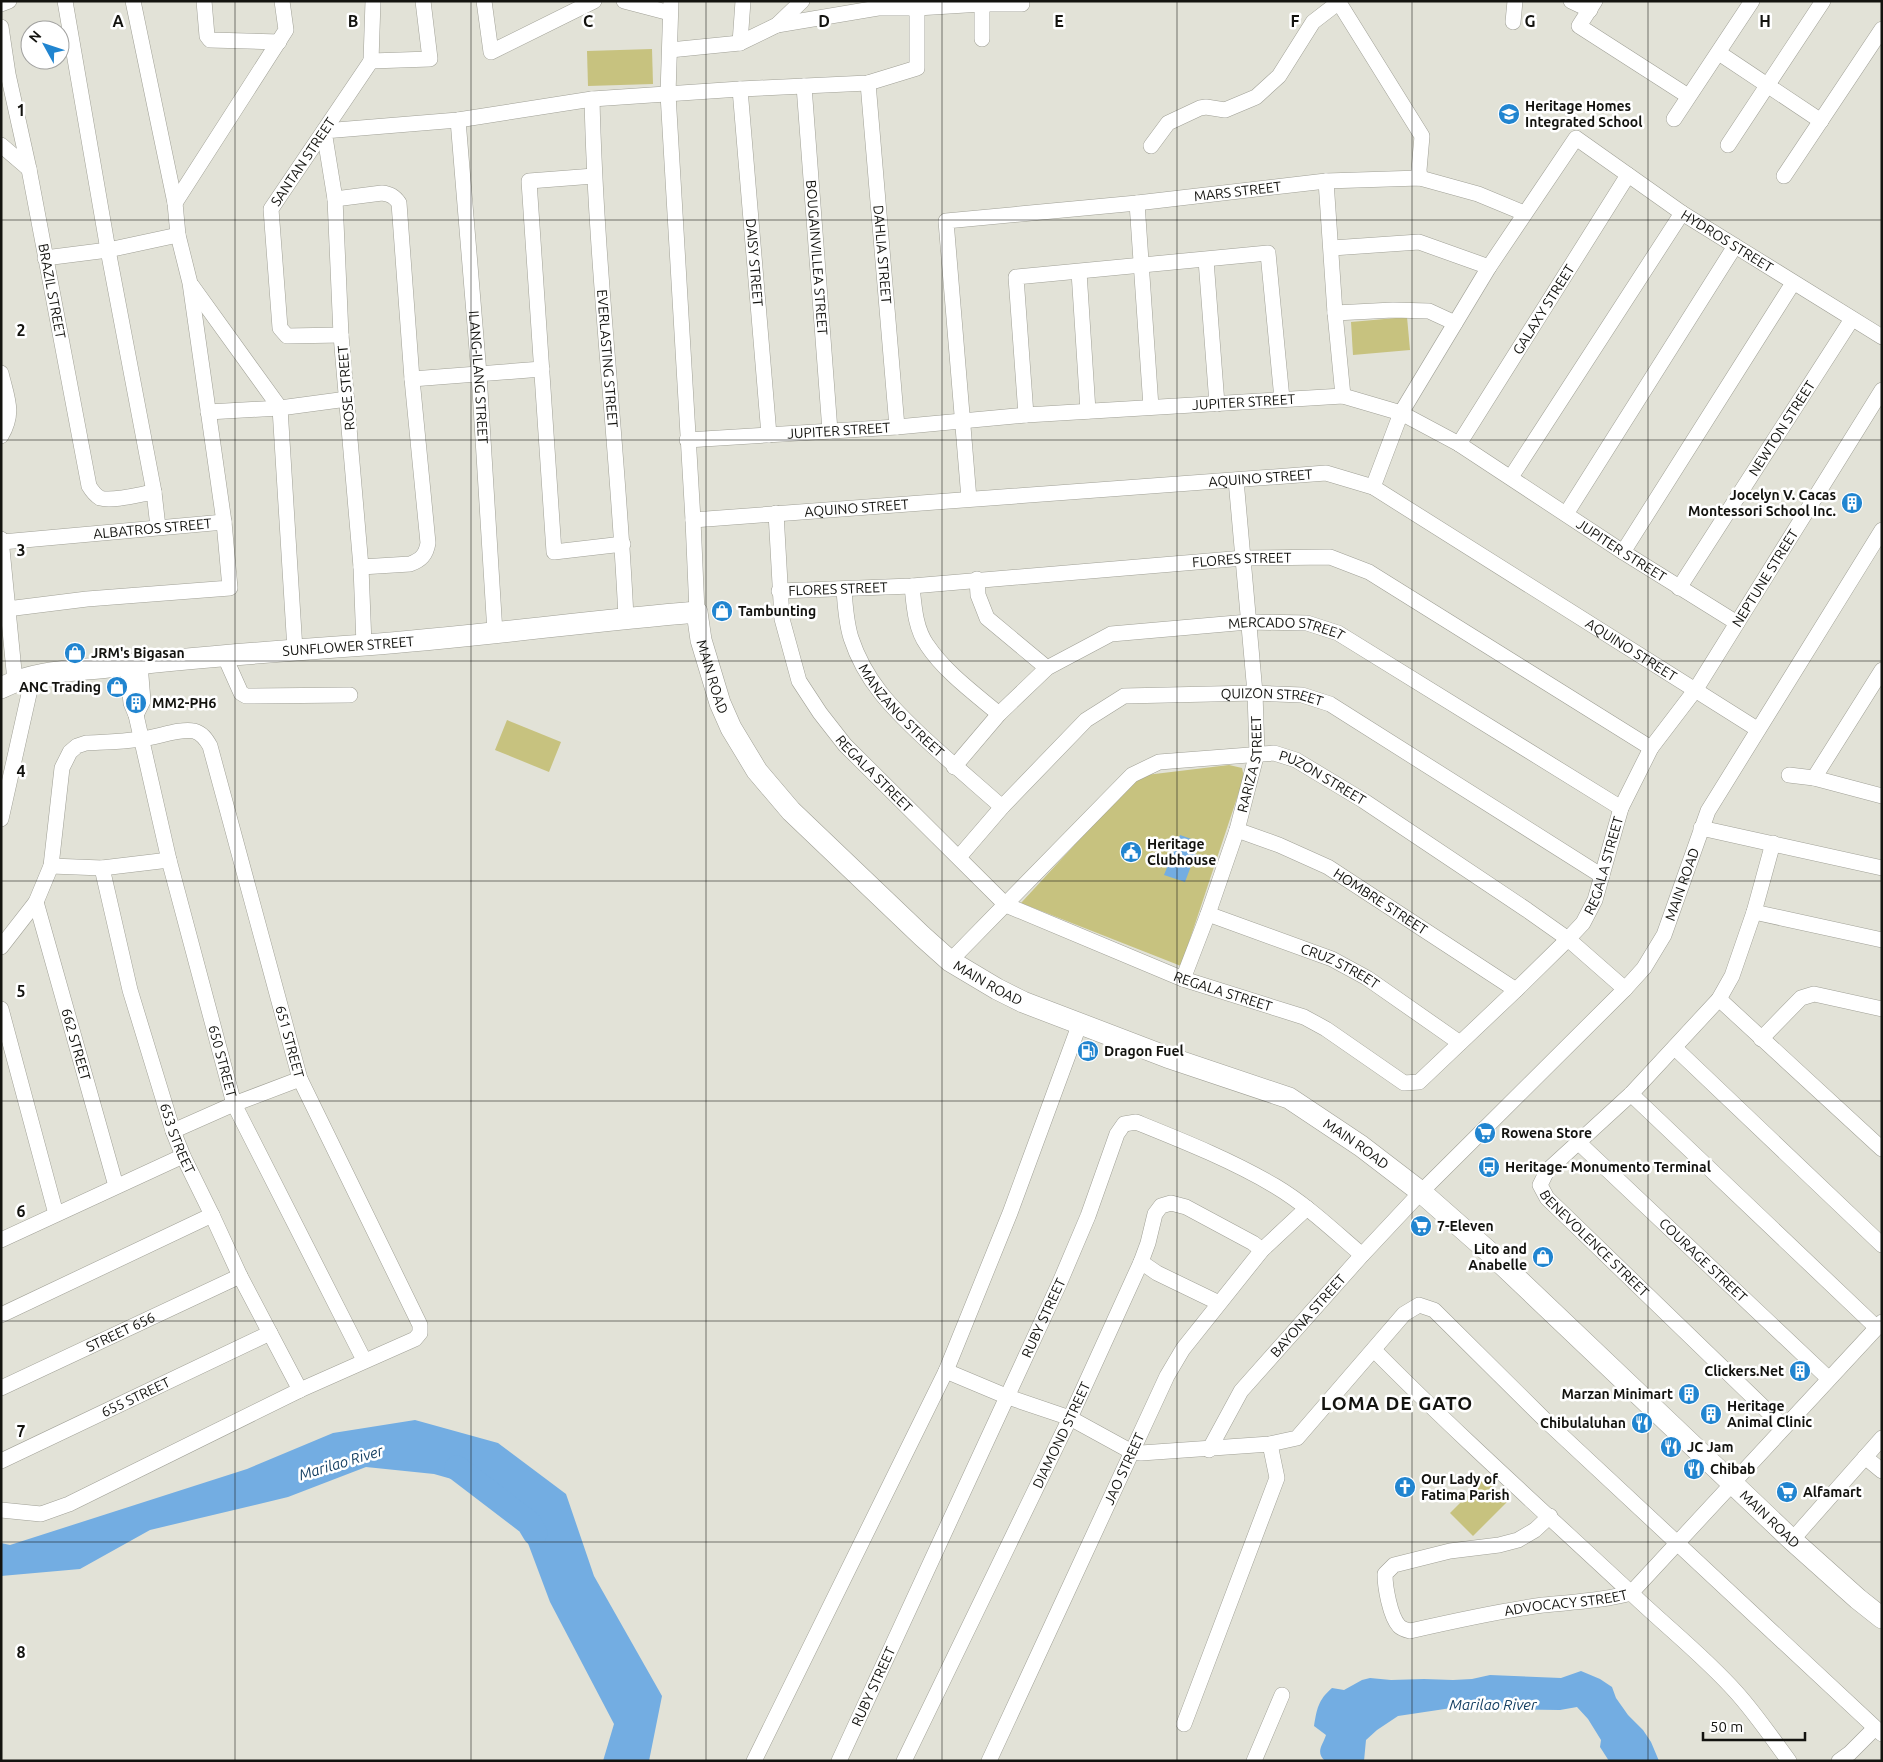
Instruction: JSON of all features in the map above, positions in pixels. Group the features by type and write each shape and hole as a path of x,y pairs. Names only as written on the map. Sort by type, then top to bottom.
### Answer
{"main road":[{"name":"SUNFLOWER STREET","path":"16,682 133,664 495,633 697,612"},
{"name":"MAIN ROAD","path":"697,612 700,640 720,703 731,728 757,771 790,811 950,961 996,990 1023,1002 1167,1057 1289,1098 1361,1146 1421,1192 1495,1258 1792,1540 1858,1600 1882,1618"}],"street":[{"path":"1,4 9,1"},
{"path":"65,1 108,250 154,492 158,527"},
{"path":"133,1 175,203 178,235 190,283 224,522"},
{"path":"204,1 209,40 279,42"},
{"path":"175,203 286,30 282,1"},
{"path":"372,1 371,61 430,59 423,1"},
{"path":"484,1 492,52 583,4"},
{"path":"624,1 670,7 668,94 697,612"},
{"path":"740,42 743,1"},
{"path":"777,25 802,1"},
{"path":"1513,22 1515,1"},
{"path":"1571,1 1592,5 1579,26 1688,96"},
{"path":"1674,119 1752,1"},
{"path":"1728,145 1822,1"},
{"path":"670,50 740,42 777,25 882,5 917,8 983,2 1022,4"},
{"path":"982,39 983,2"},
{"path":"1151,146 1164,127 1176,119 1200,108 1225,110 1256,97 1278,76 1313,22 1339,2 1422,136 1418,170 1420,178"},
{"path":"324,131 458,120 592,99 868,82 917,68 917,8"},
{"name":"BRAZIL STREET","path":"1,26 5,76 29,169 89,486 98,497 106,499 154,492"},
{"path":"1784,176 1882,30"},
{"path":"1718,53 1822,121"},
{"name":"SANTAN STREET","path":"341,334 287,336 280,328 271,209 371,61"},
{"name":"DAHLIA STREET","path":"868,82 897,426"},
{"name":"BOUGAINVILLEA STREET","path":"804,86 830,431"},
{"name":"DAISY STREET","path":"740,89 769,435"},
{"name":"EVERLASTING STREET","path":"592,99 594,176 623,544 626,618"},
{"name":"ILANG-ILANG STREET","path":"458,120 479,374 495,633"},
{"name":"ROSE STREET","path":"324,131 335,199 341,334 362,567 364,645"},
{"name":"HYDROS STREET","path":"1524,213 1576,138 1682,213 1882,336"},
{"path":"1,145 29,169"},
{"name":"GALAXY STREET","path":"1459,444 1628,175"},
{"path":"594,176 529,182 554,552 623,544"},
{"name":"MARS STREET","path":"964,422 946,221 1138,203 1326,181 1420,178 1478,194 1524,213"},
{"path":"1326,181 1342,396"},
{"path":"335,199 382,193 389,194 399,203 401,210 412,379 428,543 423,557 417,562 362,567"},
{"path":"1138,203 1151,407"},
{"path":"1373,487 1401,413 1454,323 1524,213"},
{"path":"1511,477 1682,213"},
{"path":"45,258 108,250 178,235"},
{"path":"1332,248 1419,242 1489,267"},
{"path":"1566,514 1735,246"},
{"path":"1026,415 1016,277 1268,253 1282,399"},
{"path":"1206,260 1217,404"},
{"path":"1079,272 1088,411"},
{"path":"190,283 280,408 295,650"},
{"path":"1623,552 1793,283"},
{"path":"1335,313 1393,310 1429,311 1454,323"},
{"name":"NEWTON STREET","path":"1679,588 1852,319"},
{"path":"412,379 542,369"},
{"path":"1,374 10,413 8,425 1,436"},
{"name":"NEPTUNE STREET","path":"1696,689 1882,390"},
{"name":"JUPITER STREET","path":"687,440 964,422 1026,415 1342,396 1401,413 1459,444 1623,552 1737,623"},
{"path":"208,412 280,408 346,399"},
{"path":"964,422 969,500"},
{"name":"AQUINO STREET","path":"693,520 1326,473 1373,487 1758,729"},
{"name":"RARIZA STREET","path":"1183,979 1237,830 1257,753 1255,693 1236,480"},
{"name":"REGALA STREET","path":"776,513 782,619 799,681 820,713 845,745 1006,905 1183,979 1304,1017 1404,1083 1419,1082 1583,923 1595,900 1622,808 1651,748 1696,689"},
{"name":"ALBATROS STREET","path":"1,541 224,522 230,588 78,600 8,609"},
{"name":"MAIN ROAD","path":"1421,1192 1644,968 1664,935 1708,811 1882,530"},
{"path":"1,541 16,682 1,819"},
{"name":"FLORES STREET","path":"780,591 912,586 977,579 1244,558 1330,557 1369,572 1651,748"},
{"path":"977,579 978,595 988,618 1047,668"},
{"path":"912,586 916,618 926,644 948,670 999,714"},
{"name":"MANZANO STREET","path":"844,589 851,637 867,675 890,706 954,766 1002,807"},
{"name":"MERCADO STREET","path":"954,766 999,714 1047,668 1111,634 1248,622 1307,624 1338,633 1622,808"},
{"path":"224,655 241,693 246,696 350,695"},
{"name":"650 STREET","path":"133,664 131,703 142,739 168,860 234,1104 364,1360"},
{"path":"1814,778 1882,670"},
{"name":"QUIZON STREET","path":"959,857 1002,807 1086,720 1124,696 1255,693 1302,695 1330,704 1602,876"},
{"name":"651 STREET","path":"1,1510 41,1514 69,1504 300,1390 415,1338 420,1333 420,1325 300,1080 207,739 194,731 186,730 142,739"},
{"path":"1,946 36,902 51,866 62,768 65,759 77,746 86,743 142,739"},
{"name":"PUZON STREET","path":"950,961 1132,775 1159,762 1274,753 1296,760 1364,801 1568,939 1625,989"},
{"path":"1789,775 1814,778 1882,796"},
{"path":"1701,828 1882,868"},
{"name":"HOMBRE STREET","path":"1237,830 1279,845 1328,867 1516,990"},
{"name":"BENEVOLENCE STREET","path":"1773,843 1754,912 1732,976 1719,999 1631,1094 1547,1171 1540,1185 1547,1198 1784,1427"},
{"path":"51,866 102,868 168,860"},
{"name":"653 STREET","path":"102,868 130,990 173,1131 240,1276 300,1390"},
{"name":"662 STREET","path":"36,902 116,1186"},
{"path":"1754,912 1882,940"},
{"name":"CRUZ STREET","path":"1208,914 1332,959 1367,978 1460,1044"},
{"path":"1761,1039 1801,998 1814,994 1882,1009"},
{"path":"1719,999 1882,1149"},
{"path":"1,1009 56,1214"},
{"path":"754,1761 946,1371 1010,1213 1080,1023"},
{"path":"1675,1048 1882,1245"},
{"path":"173,1131 234,1104 300,1080"},
{"path":"1631,1094 1879,1324"},
{"name":"RUBY STREET","path":"839,1761 1060,1282 1088,1216 1116,1134 1124,1124 1136,1122 1208,1151 1276,1186 1307,1208 1362,1255"},
{"name":"COURAGE STREET","path":"1578,1142 1828,1378"},
{"path":"1,1240 183,1156"},
{"name":"BAYONA STREET","path":"1209,1450 1241,1391 1421,1192"},
{"name":"DIAMOND STREET","path":"904,1761 1070,1418 1141,1262 1155,1214 1161,1206 1171,1202 1186,1206 1253,1243 1262,1250"},
{"name":"JAO STREET","path":"989,1761 1167,1376 1183,1349 1262,1250 1307,1208"},
{"path":"1,1315 212,1215"},
{"path":"1141,1262 1157,1273 1219,1304"},
{"name":"STREET 656","path":"1,1388 240,1276"},
{"path":"946,1371 1008,1397 1070,1418 1132,1452 1141,1454 1270,1444 1297,1438 1404,1314 1419,1305 1434,1310 1544,1419 1878,1731 1839,1761"},
{"name":"ADVOCACY STREET","path":"1550,1516 1535,1530 1518,1540 1499,1545 1450,1551 1394,1565 1386,1574 1385,1585 1395,1620 1400,1628 1410,1631 1474,1616 1543,1605 1609,1599 1630,1593 1879,1324"},
{"name":"655 STREET","path":"1,1461 270,1333"},
{"path":"1374,1350 1487,1461 1550,1516 1630,1593 1696,1651 1736,1692 1789,1761"},
{"path":"1792,1540 1882,1438"},
{"path":"1184,1724 1277,1478 1270,1444"},
{"path":"1865,1457 1882,1471"},
{"path":"1254,1761 1282,1695"}],"shaded area":[{"path":"652,49 653,84 588,86 587,51"},
{"path":"1407,317 1410,350 1353,355 1351,322"},
{"path":"507,720 561,742 549,772 495,750"},
{"path":"1229,765 1242,768 1244,777 1181,966 1021,903 1138,776"},
{"path":"1485,1478 1508,1501 1473,1536 1450,1513"}],"water":[{"path":"1180,835 1200,842 1185,882 1164,875"},
{"path":"415,1420 498,1443 566,1494 594,1576 662,1696 649,1761 603,1761 614,1724 550,1602 523,1530 501,1493 434,1474 366,1467 288,1497 150,1530 80,1569 1,1576 1,1543 10,1545 247,1469 333,1433"},
{"path":"1581,1671 1600,1679 1612,1687 1616,1698 1628,1715 1643,1730 1651,1742 1659,1761 1609,1761 1600,1747 1601,1740 1588,1719 1577,1707 1560,1710 1458,1707 1398,1716 1366,1740 1364,1761 1325,1761 1321,1755 1320,1751 1326,1735 1314,1726 1319,1705 1332,1688 1344,1690 1362,1680 1370,1678 1453,1680 1472,1679 1490,1675 1561,1678"}],"waterway":[{"name":"Marilao River","path":"457,1468 529,1523 535,1533"}],"place":[{"name":"Heritage Homes Integrated School","path":"1509,114"},
{"name":"Jocelyn V. Cacas Montessori School Inc.","path":"1852,503"},
{"name":"Tambunting","path":"722,611"},
{"name":"JRM's Bigasan","path":"75,653"},
{"name":"ANC Trading","path":"117,687"},
{"name":"MM2-PH6","path":"136,703"},
{"name":"Heritage Clubhouse","path":"1131,852"},
{"name":"Dragon Fuel","path":"1088,1051"},
{"name":"Rowena Store","path":"1485,1133"},
{"name":"Heritage- Monumento Terminal","path":"1489,1167"},
{"name":"7-Eleven","path":"1421,1226"},
{"name":"Lito and Anabelle","path":"1543,1257"},
{"name":"Clickers.Net","path":"1800,1371"},
{"name":"Marzan Minimart","path":"1689,1394"},
{"name":"Heritage Animal Clinic","path":"1711,1414"},
{"name":"Chibulaluhan","path":"1642,1423"},
{"name":"JC Jam","path":"1671,1447"},
{"name":"Chibab","path":"1694,1469"},
{"name":"Our Lady of Fatima Parish","path":"1405,1487"},
{"name":"Alfamart","path":"1787,1492"}],"district":[{"name":"LOMA DE GATO","path":"1397,1403"}]}
